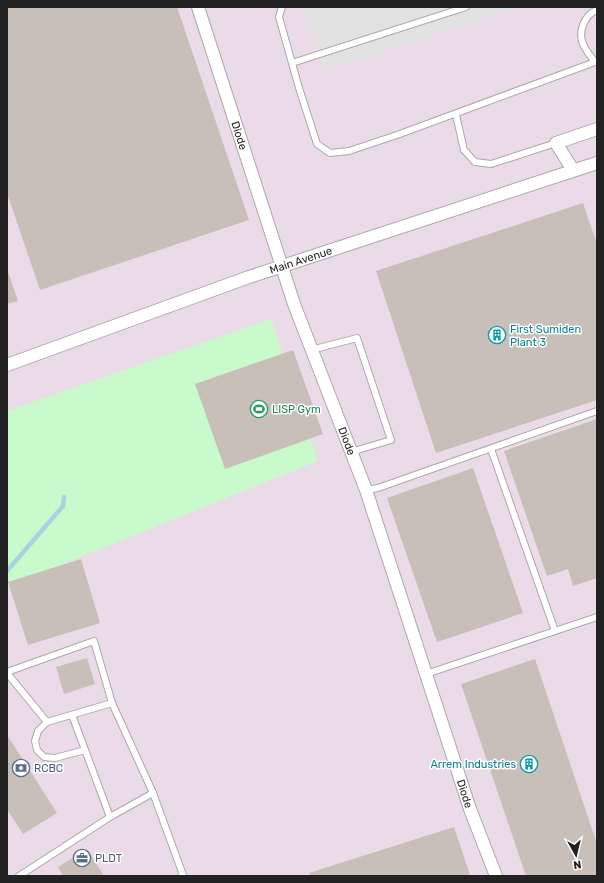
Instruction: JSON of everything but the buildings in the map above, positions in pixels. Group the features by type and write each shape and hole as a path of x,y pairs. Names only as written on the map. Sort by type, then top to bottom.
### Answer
{"street":[{"name":"Diode","path":"198,7 294,304 366,490 470,809 496,876"},
{"path":"573,170 556,143 597,129"},
{"name":"Main Avenue","path":"7,365 282,266 597,163"}],"lane":[{"path":"282,7 279,17 317,144 330,153 349,151 456,115 596,61 583,45 581,28 589,13 597,10"},
{"path":"292,63 466,7"},
{"path":"456,115 464,150 475,162 491,164 556,143"},
{"path":"312,350 357,338 391,440 351,452"},
{"path":"366,490 378,488 597,411"},
{"path":"491,449 555,630"},
{"path":"426,674 597,617"},
{"path":"47,722 7,673 94,641 112,703 153,792 183,875 181,876"},
{"path":"85,750 55,758 44,757 37,750 35,741 38,731 47,722 112,703"},
{"path":"72,715 110,817"},
{"path":"19,876 110,817 153,792"}],"shaded area":[{"path":"7,7 597,7 597,876 7,876"},
{"path":"304,7 520,7 330,70 321,62"}],"green space":[{"path":"271,319 318,461 7,587 7,411"}],"waterway":[{"path":"7,571 63,506 64,497"}],"place":[{"name":"First Sumiden Plant 3","path":"497,335"},
{"name":"LISP Gym","path":"259,409"},
{"name":"Arrem Industries","path":"529,764"},
{"name":"RCBC","path":"21,768"},
{"name":"PLDT","path":"82,858"}]}
